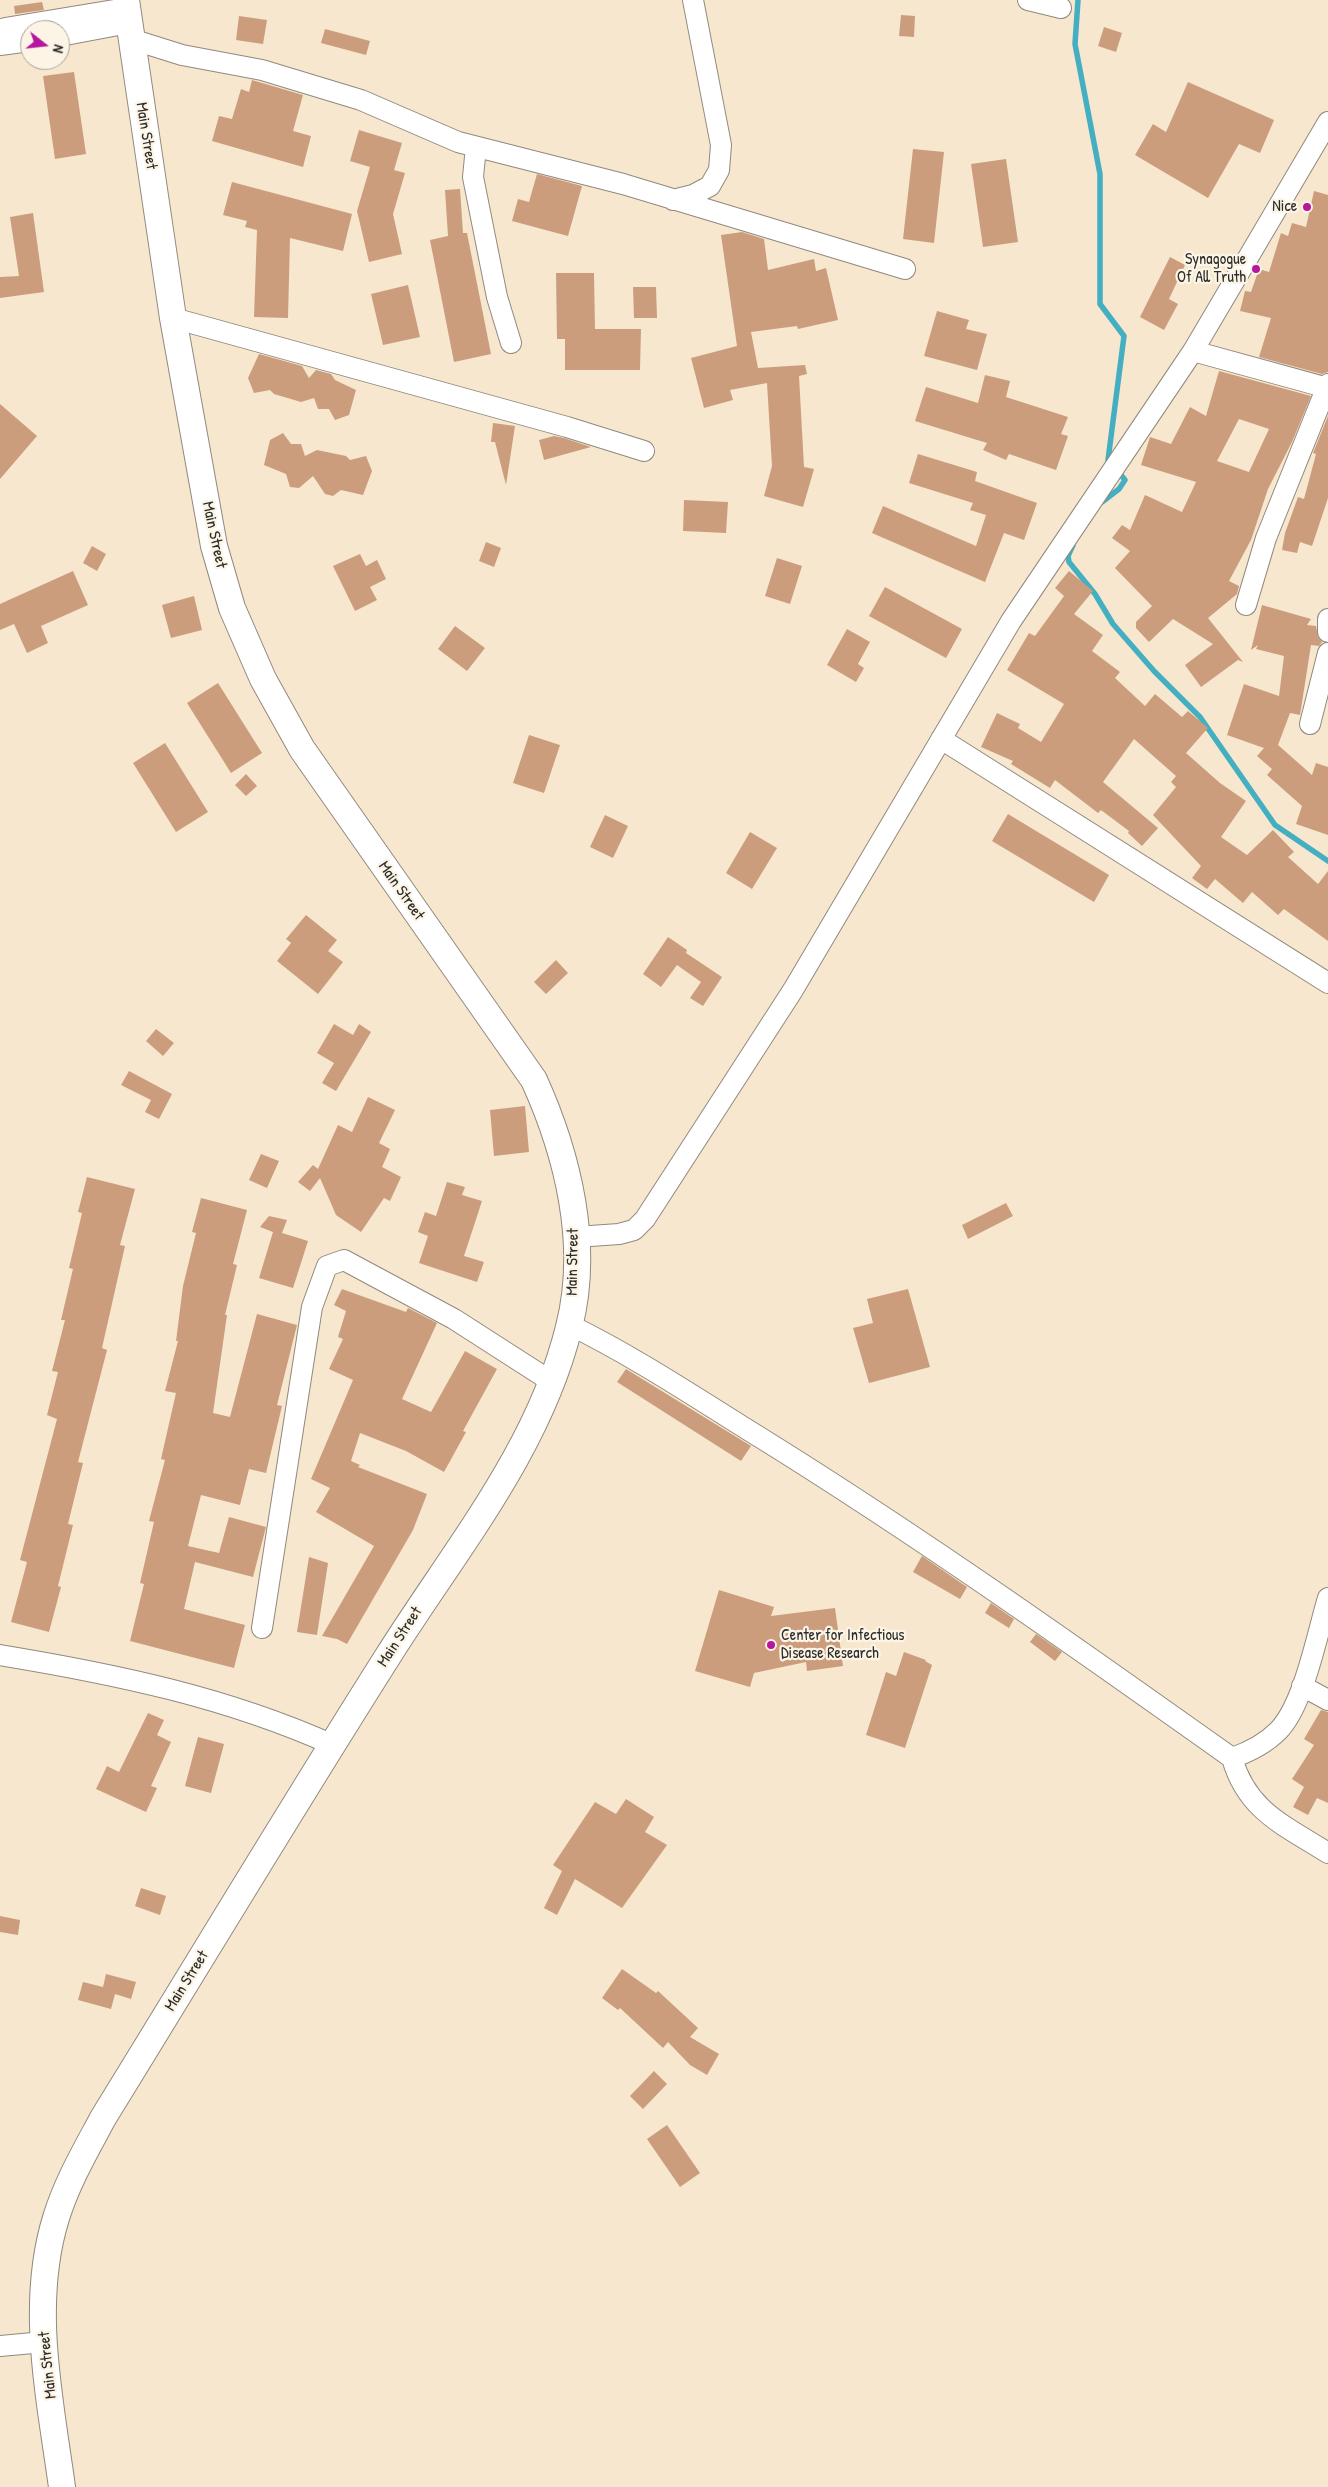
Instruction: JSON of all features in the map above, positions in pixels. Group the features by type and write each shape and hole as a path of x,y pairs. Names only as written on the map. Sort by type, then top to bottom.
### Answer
{"main road":[{"name":"Main Street","path":"62,2487 44,2342 44,2286 56,2220 70,2180 103,2118 388,1655 519,1454 552,1382 570,1325 576,1272 576,1237 569,1184 545,1106 534,1080 302,749 264,680 232,608 214,546 173,318 128,18"}],"street":[{"path":"673,200 693,195 710,186 719,170 722,145 692,0"},
{"path":"1028,0 1061,8"},
{"path":"0,31 5,28 128,18 182,55 262,70 361,100 458,142 624,184 905,269"},
{"path":"70,33 128,18"},
{"path":"0,45 20,42"},
{"path":"576,1237 619,1234 634,1230 645,1219 792,990 1028,595 1158,406 1328,122"},
{"path":"476,146 473,177 497,297 511,343"},
{"path":"173,318 549,422 644,451"},
{"path":"1192,351 1328,386 1266,538 1246,605"},
{"path":"1328,619 1328,632"},
{"path":"1310,724 1328,653"},
{"path":"941,739 1328,983"},
{"path":"262,1628 312,1307 327,1266 344,1260 454,1319 552,1382"},
{"path":"570,1325 616,1348 828,1480 1103,1666 1232,1758 1237,1776 1249,1797 1266,1813 1328,1853"},
{"path":"1232,1758 1252,1751 1278,1731 1289,1716 1302,1686 1328,1598"},
{"path":"0,1656 96,1671 214,1700 283,1722 333,1744"},
{"path":"1302,1686 1328,1700"},
{"path":"0,2346 44,2342"}],"building":[{"path":"42,2 44,10 15,14 14,6"},
{"path":"901,15 915,16 914,37 899,36"},
{"path":"239,16 267,20 263,44 236,40"},
{"path":"1104,27 1122,33 1116,52 1098,46"},
{"path":"325,29 370,41 366,55 321,43"},
{"path":"74,72 86,154 55,159 43,76"},
{"path":"252,80 303,95 293,131 311,136 303,167 212,141 219,116 232,119 241,89 249,92"},
{"path":"1188,82 1274,120 1260,153 1239,144 1208,198 1135,155 1153,124 1166,132"},
{"path":"359,130 402,143 394,170 405,173 393,214 402,254 369,262 357,211 370,167 350,161"},
{"path":"913,149 944,152 934,243 903,239"},
{"path":"1006,159 1018,242 983,247 971,164"},
{"path":"537,174 582,186 568,236 512,221 518,199 529,202"},
{"path":"232,182 352,214 343,251 290,238 288,318 254,317 257,230 245,227 247,221 223,215"},
{"path":"460,189 463,233 467,233 491,354 454,362 430,240 448,236 445,190"},
{"path":"1314,191 1328,195 1328,372 1322,374 1259,357 1271,318 1240,311 1245,291 1251,292 1259,269 1269,272 1281,233 1288,236 1292,223 1306,227"},
{"path":"33,213 44,292 0,298 0,277 19,276 10,217"},
{"path":"742,232 764,239 768,270 814,259 816,271 826,268 838,320 798,329 797,326 751,332 758,368 805,365 807,374 799,376 804,467 814,469 803,507 764,496 772,466 767,383 730,390 733,400 704,408 691,358 737,346 721,235"},
{"path":"1170,257 1185,265 1169,299 1178,304 1164,330 1140,317"},
{"path":"556,273 594,273 595,329 641,329 640,370 565,370 565,339 557,339"},
{"path":"408,285 420,337 383,345 371,294"},
{"path":"633,287 656,287 657,318 634,318"},
{"path":"937,311 969,320 966,329 987,334 977,370 924,356"},
{"path":"259,354 302,366 309,378 316,370 331,374 335,380 356,390 349,415 335,420 329,409 318,409 314,398 301,402 274,394 270,390 254,393 248,378"},
{"path":"1219,371 1311,396 1292,442 1268,489 1251,540 1229,581 1239,586 1237,594 1208,618 1243,662 1238,660 1201,687 1185,665 1213,644 1173,619 1149,642 1136,628 1136,622 1152,606 1115,568 1130,551 1112,538 1122,525 1130,530 1145,495 1182,512 1196,482 1141,465 1150,437 1171,444 1190,407 1206,416","holes":["1239,419 1269,429 1249,472 1217,461"]},
{"path":"985,375 1010,381 1006,397 1068,417 1061,434 1068,436 1056,470 1009,454 1006,460 983,450 987,443 915,421 926,387 978,403"},
{"path":"0,404 37,436 0,479"},
{"path":"1328,416 1328,498 1312,546 1300,542 1297,553 1282,550 1285,533 1298,497 1304,499 1316,454 1313,453"},
{"path":"493,423 515,426 506,485 495,442 491,442"},
{"path":"283,433 291,444 301,444 305,456 317,450 346,456 350,460 366,456 372,471 363,495 341,490 333,496 325,494 313,476 299,488 290,487 286,474 264,465 270,440"},
{"path":"554,436 591,447 544,460 539,440"},
{"path":"918,454 977,472 975,481 1037,503 1024,540 1004,533 985,582 872,533 883,506 976,546 986,515 970,510 973,503 909,483"},
{"path":"684,500 728,502 726,533 683,531"},
{"path":"486,542 501,548 494,567 479,561"},
{"path":"92,546 106,554 97,571 83,563"},
{"path":"360,554 366,566 377,560 386,579 370,587 377,600 355,611 333,566"},
{"path":"777,558 802,566 790,604 765,596"},
{"path":"73,571 88,605 41,626 48,643 27,653 14,624 0,630 0,604"},
{"path":"1069,571 1093,591 1074,614 1103,635 1092,651 1120,672 1115,678 1145,706 1155,694 1182,717 1188,711 1208,728 1186,753 1220,783 1246,801 1221,837 1247,855 1273,830 1294,852 1288,857 1318,884 1328,871 1328,941 1284,909 1278,915 1252,892 1243,903 1215,879 1207,889 1192,878 1201,866 1153,815 1176,787 1171,782 1176,776 1134,739 1103,782 1158,828 1142,846 1128,833 1129,831 1101,810 1098,813 1055,780 1050,788 1011,764 1013,761 981,747 997,713 1020,724 1018,728 1041,742 1064,704 1007,670 1029,633 1035,636 1064,596 1055,588"},
{"path":"885,587 962,629 946,658 869,616"},
{"path":"194,596 202,630 171,638 162,605"},
{"path":"1262,605 1311,619 1307,625 1316,626 1318,637 1322,642 1319,646 1311,645 1300,715 1290,713 1278,745 1312,775 1316,763 1328,767 1328,835 1296,824 1302,806 1267,775 1272,769 1257,756 1264,748 1227,735 1244,684 1279,696 1284,656 1256,649 1258,645 1251,650"},
{"path":"455,626 485,648 467,671 438,649"},
{"path":"847,629 870,642 858,664 864,668 856,682 827,665"},
{"path":"218,683 262,753 231,773 187,703"},
{"path":"529,735 560,745 544,793 513,783"},
{"path":"165,743 208,812 176,832 133,763"},
{"path":"246,774 257,786 246,796 235,785"},
{"path":"1008,814 1109,875 1094,902 992,841"},
{"path":"605,815 628,826 613,858 590,847"},
{"path":"750,832 777,848 752,889 726,873"},
{"path":"306,915 337,940 328,951 343,962 318,994 277,961 291,943 286,939"},
{"path":"668,937 687,950 686,953 722,977 703,1006 690,998 701,982 677,965 661,987 643,974"},
{"path":"556,960 568,973 546,994 534,982"},
{"path":"334,1024 353,1035 359,1024 371,1032 336,1091 322,1083 334,1063 317,1053"},
{"path":"156,1029 174,1043 163,1056 146,1041"},
{"path":"129,1071 172,1094 159,1119 145,1112 151,1100 121,1085"},
{"path":"368,1097 395,1110 379,1143 390,1149 382,1167 401,1177 390,1201 384,1198 361,1232 336,1215 320,1178 310,1191 298,1182 313,1165 318,1169 338,1125 352,1132"},
{"path":"525,1106 529,1152 494,1156 490,1110"},
{"path":"261,1154 279,1161 267,1188 249,1180"},
{"path":"87,1177 135,1189 120,1245 125,1246 102,1348 107,1350 78,1462 83,1463 68,1524 73,1525 58,1586 61,1587 49,1632 11,1622 27,1562 20,1560 57,1419 47,1415 58,1372 52,1371 65,1320 61,1320 73,1269 69,1268 82,1213 78,1212"},
{"path":"447,1182 465,1187 462,1195 482,1201 464,1256 484,1262 477,1282 419,1263 428,1236 418,1232 425,1212 436,1216"},
{"path":"201,1198 247,1210 233,1264 237,1265 225,1315 227,1315 213,1413 230,1417 257,1314 297,1325 277,1405 282,1406 266,1473 249,1469 240,1505 201,1495 188,1546 219,1553 229,1517 266,1527 253,1577 195,1562 184,1609 245,1625 234,1668 130,1641 144,1584 140,1583 154,1522 149,1521 165,1460 161,1459 176,1393 165,1391 178,1341 176,1341 183,1286 196,1233 192,1232"},
{"path":"1006,1203 1013,1216 968,1239 962,1225"},
{"path":"269,1216 287,1220 282,1233 308,1241 293,1288 259,1278 273,1232 260,1227"},
{"path":"342,1289 406,1312 408,1308 437,1323 402,1399 431,1412 465,1351 497,1369 463,1431 466,1432 444,1472 406,1451 360,1433 351,1461 360,1465 358,1467 427,1494 413,1530 347,1644 337,1639 322,1636 374,1546 316,1512 330,1488 311,1479 353,1380 329,1369 343,1339 338,1337 346,1311 334,1305"},
{"path":"908,1289 930,1367 869,1383 853,1328 873,1323 867,1299"},
{"path":"626,1369 751,1446 741,1461 617,1382"},
{"path":"922,1556 967,1587 960,1599 913,1572"},
{"path":"309,1557 328,1563 317,1635 297,1632"},
{"name":"Center for Infectious Disease Research","path":"719,1590 774,1607 771,1616 835,1608 843,1666 807,1671 806,1662 754,1673 750,1687 695,1671"},
{"path":"991,1603 1014,1619 1009,1628 985,1613"},
{"path":"1036,1634 1062,1652 1055,1661 1030,1642"},
{"path":"904,1652 926,1660 932,1665 905,1748 866,1735 886,1672 896,1676"},
{"path":"1321,1710 1328,1712 1328,1803 1317,1798 1308,1815 1293,1807 1304,1787 1292,1779 1314,1745 1304,1739"},
{"path":"148,1713 164,1720 157,1735 171,1742 151,1786 157,1788 146,1812 96,1789 107,1766 119,1772"},
{"path":"198,1737 224,1744 211,1793 185,1786"},
{"path":"626,1799 654,1817 645,1832 667,1845 622,1908 575,1879 557,1915 544,1908 562,1871 553,1865 595,1802 616,1814"},
{"path":"141,1888 166,1896 160,1915 135,1906"},
{"path":"0,1916 20,1920 18,1935 0,1932"},
{"path":"622,1969 656,1993 658,1991 698,2028 690,2037 719,2054 707,2075 690,2065 668,2042 663,2048 620,2008 618,2010 602,1998"},
{"path":"106,1974 136,1982 131,1999 115,1994 111,2009 78,2000 83,1982 103,1987"},
{"path":"654,2071 667,2084 643,2109 630,2096"},
{"path":"667,2125 700,2173 680,2187 647,2139"}],"waterway":[{"path":"1078,0 1075,44 1100,174 1100,304 1124,336 1108,460 1111,463"},
{"path":"1102,502 1119,489 1125,480 1117,470"},
{"path":"1073,545 1068,556 1069,562 1095,594 1113,624 1154,671 1200,717 1275,825 1328,861"}],"place":[{"name":"Nice","path":"1307,207"},
{"name":"Synagogue Of All Truth","path":"1256,269"},
{"name":"Center for Infectious Disease Research","path":"771,1645"}]}
